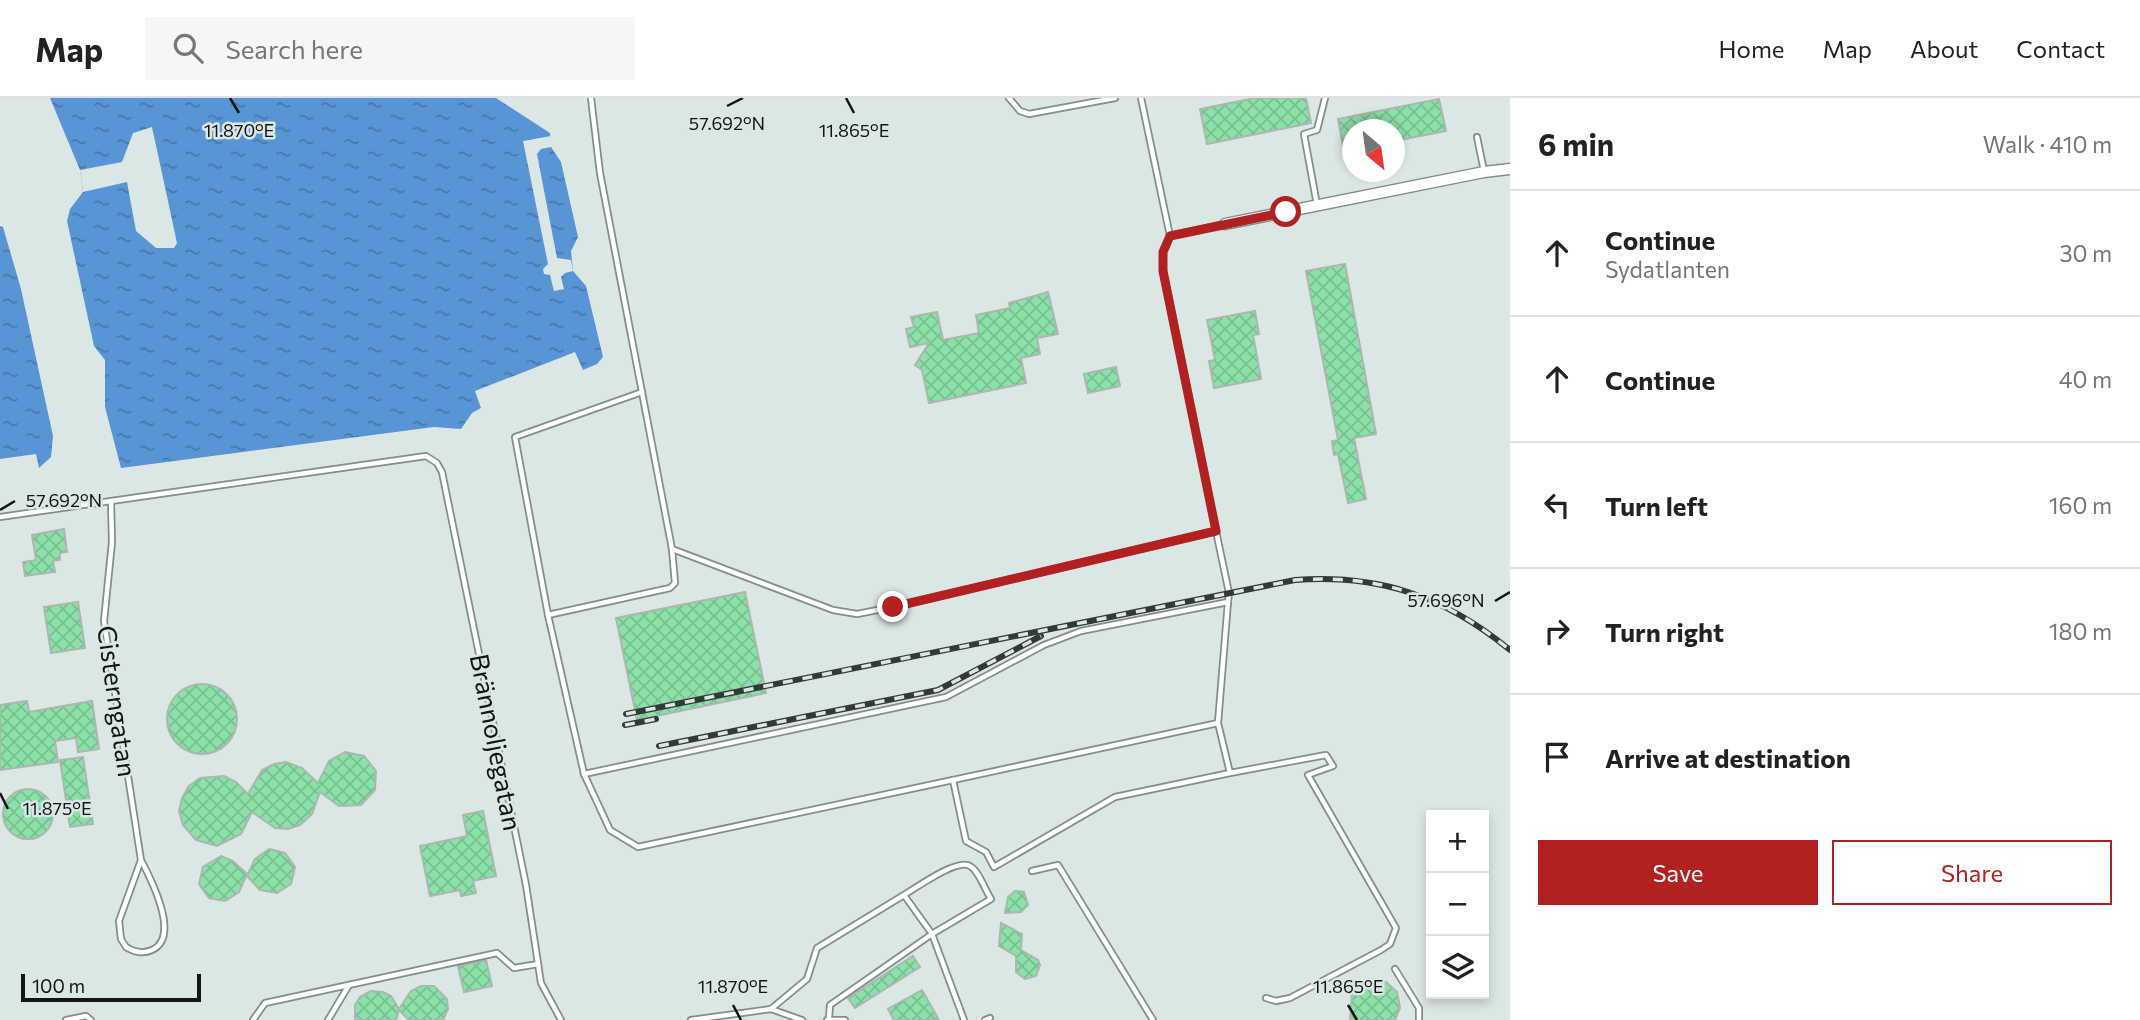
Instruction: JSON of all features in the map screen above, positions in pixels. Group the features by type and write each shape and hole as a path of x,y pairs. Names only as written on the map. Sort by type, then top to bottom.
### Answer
{"street":[{"path":"1225,224 1510,169"}],"lane":[{"path":"548,615 670,588 676,583 672,549 600,173 591,98"},
{"path":"1009,98 1020,111 1030,114 1115,98"},
{"path":"1141,98 1170,236 1163,252 1163,271 1229,593 1218,723 1230,773"},
{"path":"1317,206 1304,134 1317,130 1325,98"},
{"path":"1477,137 1484,172"},
{"path":"1170,236 1225,224"},
{"path":"642,392 515,437 548,615 584,774 610,830 638,847 1218,723"},
{"name":"Brännoljegatan","path":"111,501 426,456 437,463 445,485 503,771 541,983 561,1020"},
{"path":"0,517 111,501"},
{"name":"Cisterngatan","path":"111,501 112,542 104,621 141,859 164,920 164,936 156,948 140,953 126,947 119,929 141,859"},
{"path":"672,549 833,610 857,614 1216,531"},
{"path":"584,774 946,697 1044,645 1081,631 1228,602"},
{"path":"953,780 966,841 986,852 994,867 1115,797 1326,755 1333,766 1308,775 1396,928 1390,944 1381,950 1290,998 1276,1001 1266,999"},
{"path":"771,1009 807,979 817,948 954,866 965,864 972,867 990,900 932,934 830,1005 828,1019 845,1020"},
{"path":"1032,871 1058,865 1153,1020"},
{"path":"904,895 932,934 964,1020"},
{"path":"253,1020 265,1003 497,953 514,968 538,964"},
{"path":"1395,970 1419,1008 1419,1020"},
{"path":"328,1020 349,985"},
{"path":"691,1020 771,1009 802,1020"},
{"path":"66,1020 86,1016 91,1020"}],"water":[{"path":"50,98 496,98 550,133 551,147 561,162 578,237 571,251 573,271 586,286 603,357 597,364 583,370 575,352 475,391 481,408 472,413 461,429 434,427 121,468 105,407 105,360 94,346 67,221 70,209 83,192 80,170"},
{"path":"0,226 3,227 21,289 53,436 51,457 39,468 36,454 0,459"}],"pier":[{"path":"152,127 177,243 174,248 156,248 136,231 127,182 83,192 80,170 122,162 133,133"},
{"path":"551,136 551,147 541,149 537,154 557,258 571,260 573,271 561,277 564,289 554,291 550,275 544,274 543,269 548,264 523,141"}],"building":[{"path":"1255,98 1306,98 1311,123 1207,144 1200,109"},
{"path":"1439,99 1446,131 1405,139 1405,119 1342,119 1342,140 1338,119"},
{"path":"1345,264 1376,434 1354,438 1366,499 1348,503 1338,454 1334,455 1332,441 1338,440 1306,271"},
{"path":"1048,292 1058,334 1037,338 1040,354 1021,358 1026,383 929,403 922,370 915,365 929,343 910,347 906,329 914,327 911,317 937,312 943,340 979,333 976,315 1010,308 1009,303"},
{"path":"1255,311 1259,334 1253,335 1261,379 1214,388 1209,361 1215,360 1207,320"},
{"path":"1116,367 1120,386 1088,393 1084,374"},
{"path":"64,529 67,552 60,553 60,560 53,561 55,572 25,576 23,562 36,560 32,535"},
{"path":"745,592 766,693 637,720 616,618"},
{"path":"78,602 85,648 51,653 44,607"},
{"path":"209,684 222,690 231,699 235,705 235,733 227,744 216,752 195,754 177,744 169,733 167,712 177,694 188,686"},
{"path":"27,701 29,712 92,701 99,749 78,752 76,738 55,741 58,762 0,770 0,705"},
{"path":"345,752 364,756 376,771 375,790 361,805 339,806 320,792 312,814 300,825 288,829 275,828 252,812 241,834 217,846 196,840 183,825 179,811 182,798 189,786 200,778 224,776 236,782 248,794 262,770 286,762 302,768 318,783 329,761"},
{"path":"83,757 93,824 70,827 60,760"},
{"path":"28,789 46,796 53,814 46,832 28,839 10,832 3,814 10,796"},
{"path":"483,811 496,876 473,881 476,893 461,896 460,890 430,896 420,846 467,836 463,815"},
{"path":"269,849 285,853 295,867 291,884 277,893 260,890 247,876 255,859"},
{"path":"221,856 233,861 247,874 239,892 225,901 209,898 199,884 203,867"},
{"path":"1015,891 1024,892 1028,905 1021,912 1005,913 1008,897"},
{"path":"1001,923 1022,934 1021,950 1038,960 1040,965 1036,976 1025,979 1016,972 1016,956 999,946"},
{"path":"913,956 920,967 855,1008 848,998"},
{"path":"486,960 492,986 464,992 458,966"},
{"path":"1372,979 1386,982 1397,992 1400,1008 1395,1020 1350,1020 1352,992 1360,984"},
{"path":"421,986 434,986 447,999 448,1009 443,1020 409,1020 399,1010 396,1020 355,1020 355,1005 360,997 371,991 391,996 399,1009 411,991"},
{"path":"922,990 939,1020 894,1020 888,1009"}],"railway":[{"path":"626,714 1295,580 1355,581 1410,593 1461,615 1510,650"},
{"path":"659,746 938,690 1041,636"},
{"path":"625,725 656,719"}],"route":[{"path":"893,607 1216,531 1163,271 1163,252 1170,236 1286,212"}]}
